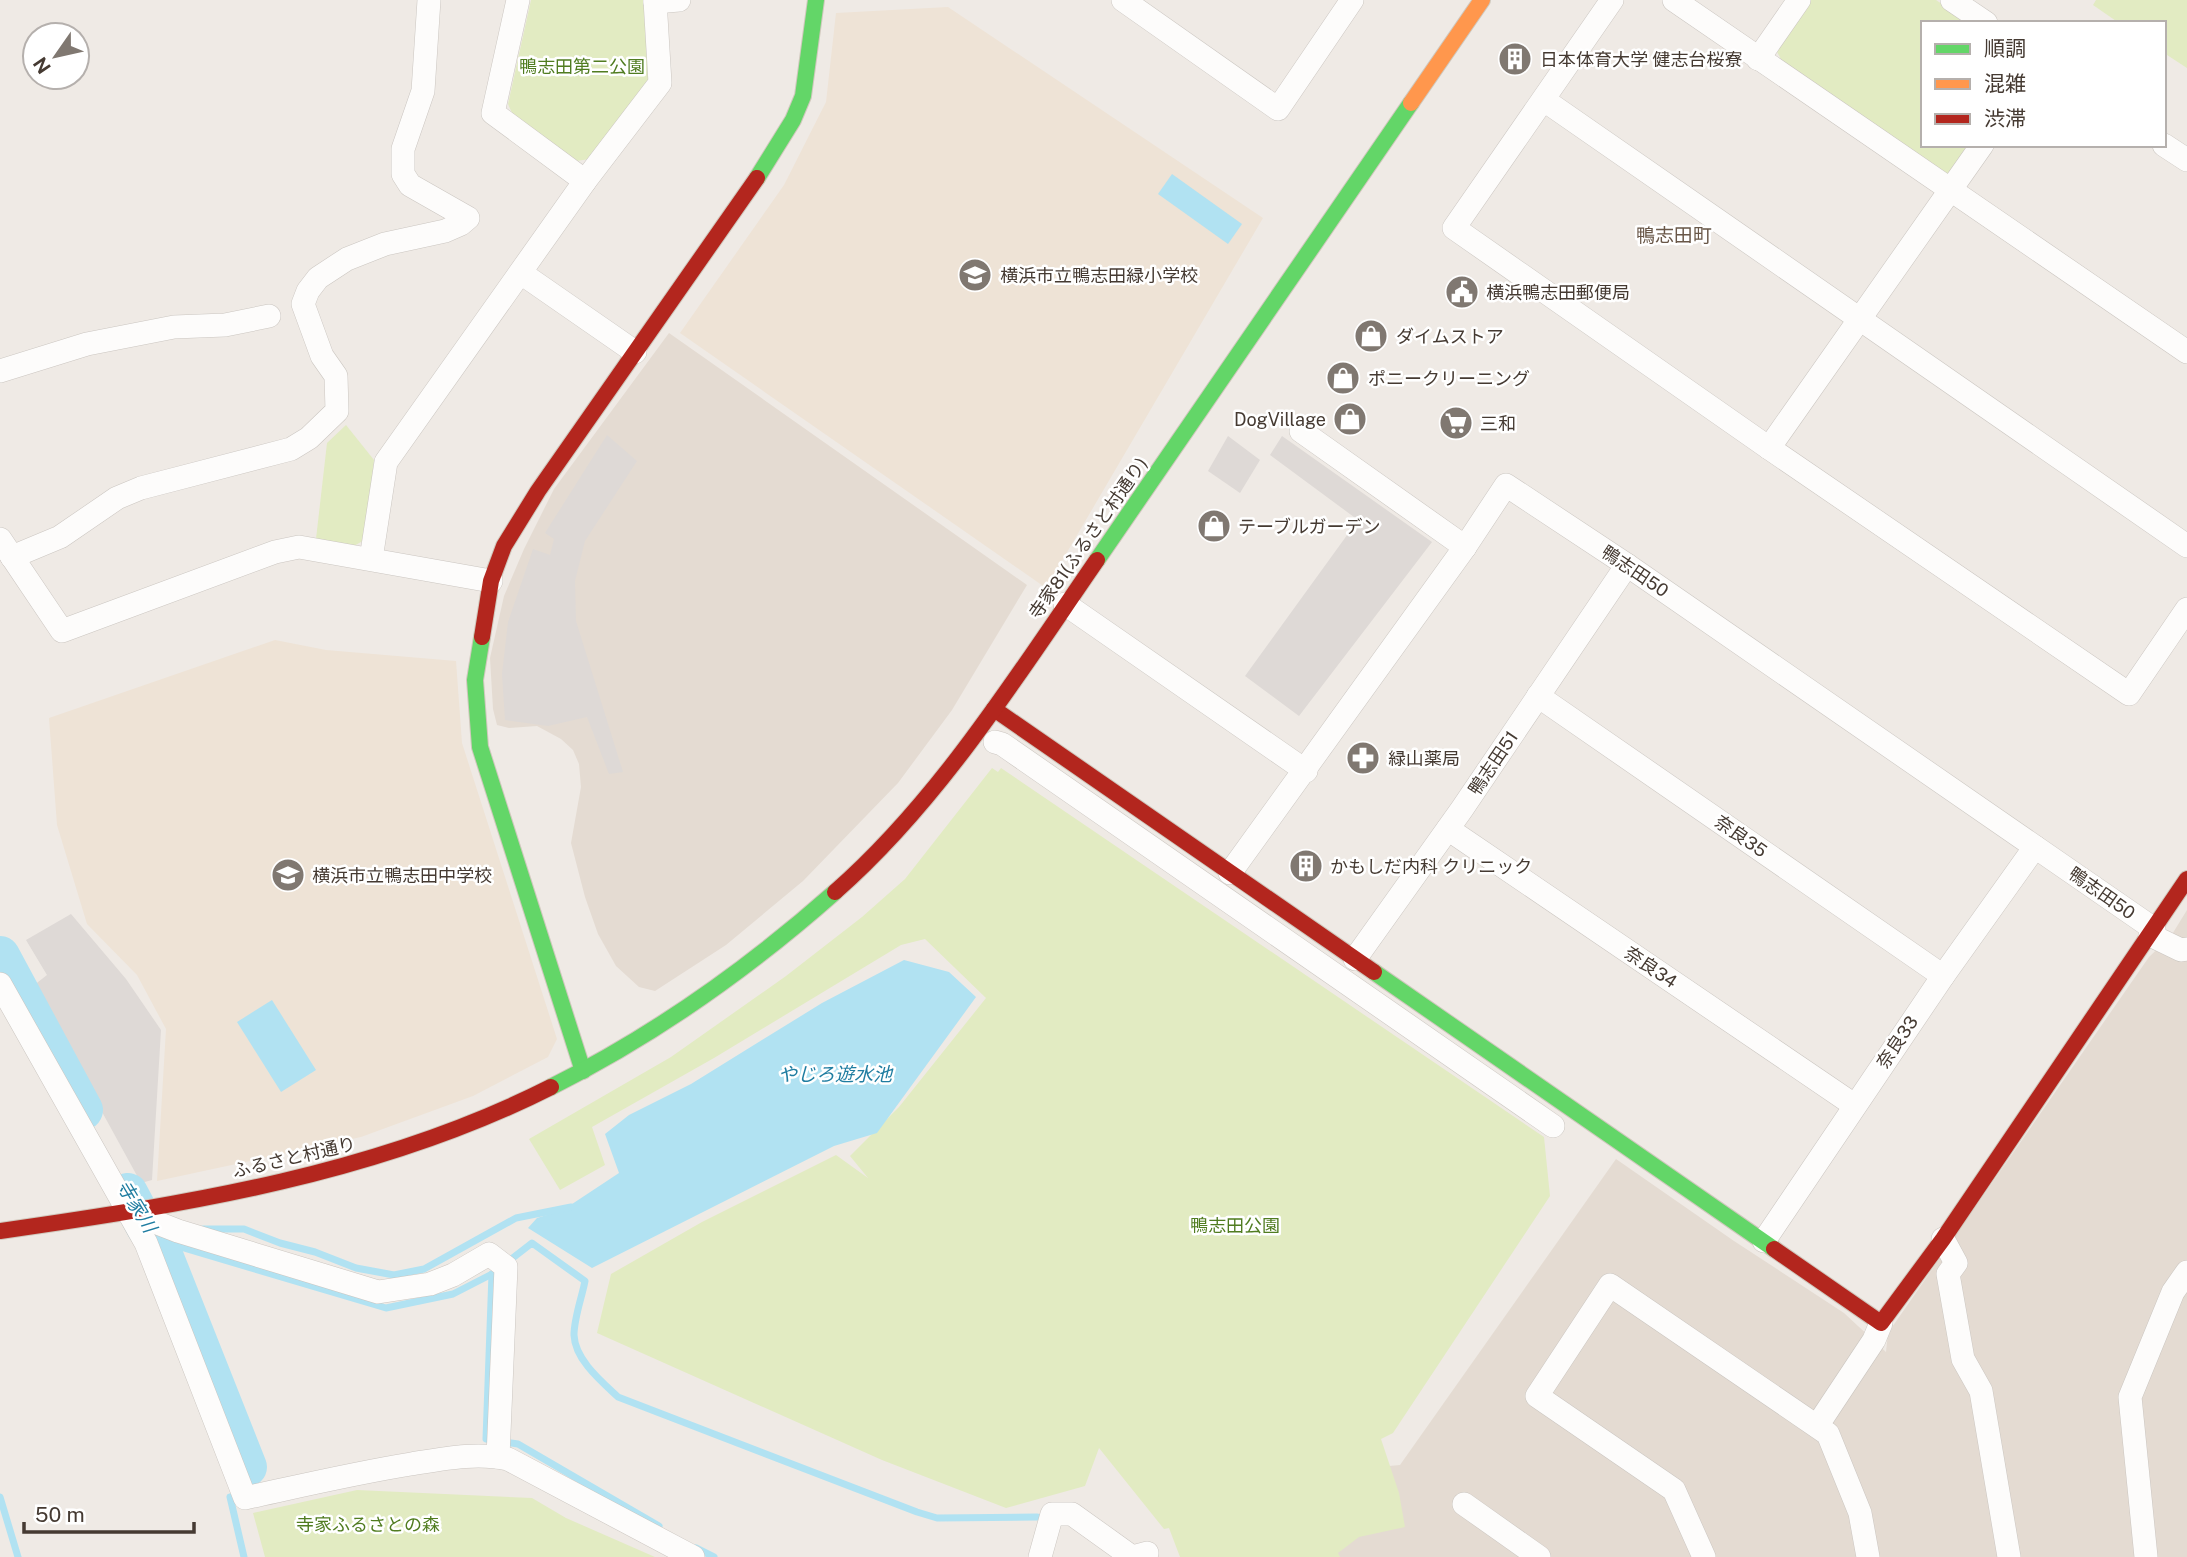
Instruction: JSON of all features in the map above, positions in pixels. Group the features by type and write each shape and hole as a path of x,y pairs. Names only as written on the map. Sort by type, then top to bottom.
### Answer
{"street":[{"path":"429,0 423,91 403,149 403,174 410,185 468,218 445,231 385,244 347,259 318,278 308,290 303,304 322,356 336,376 337,411 309,438 291,449 141,488 117,498 60,537 6,548 62,631 275,552 299,547 491,581"},
{"path":"518,0 493,113 585,181"},
{"path":"371,559 386,462 585,181 660,83 655,1 679,0"},
{"path":"583,1071 480,747 475,680 491,581 504,546 538,491 770,160 793,120 803,96 816,0"},
{"path":"1123,0 1279,109 1352,0"},
{"name":"寺家81(ふるさと村通り)","path":"653,1031 756,959 837,890 895,831 980,730 1482,0"},
{"path":"1612,0 1454,228 2129,694 2187,609"},
{"path":"1674,0 2187,352"},
{"path":"1758,59 1799,0"},
{"path":"1952,0 1983,21"},
{"path":"1544,100 2187,546"},
{"path":"2166,146 2187,160"},
{"path":"1769,448 1981,147"},
{"path":"521,273 635,352"},
{"path":"0,371 87,344 174,327 225,325 269,316"},
{"path":"1301,432 1465,547"},
{"name":"鴨志田50","path":"1230,873 1306,771 1506,485 2035,847 2152,932 2181,950 2187,949"},
{"name":"鴨志田51","path":"1355,958 1448,829 1626,565"},
{"path":"1065,604 1306,771"},
{"name":"奈良35","path":"1538,696 1943,976"},
{"path":"994,709 1881,1323"},
{"path":"995,742 1013,751 1553,1126"},
{"name":"奈良34","path":"1448,829 1854,1105"},
{"name":"奈良33","path":"1764,1241 1854,1105 2035,847"},
{"path":"1817,1426 1874,1340 1881,1323 1942,1239 2187,878"},
{"path":"0,984 146,1243 245,1498 398,1466 461,1456 498,1457 508,1459 693,1557"},
{"name":"ふるさと村通り","path":"0,1231 129,1212 303,1177 396,1152 493,1114 583,1071 653,1031"},
{"path":"129,1212 178,1231 378,1292 430,1284 453,1275 489,1254 506,1267 498,1457"},
{"path":"1942,1239 1956,1262 1948,1275 1962,1359 1981,1391 2008,1557"},
{"path":"2146,1557 2130,1397 2173,1293 2187,1272"},
{"path":"1704,1557 1674,1490 1537,1396 1610,1285 1828,1434 1860,1513 1868,1557"},
{"path":"1464,1504 1539,1557"},
{"path":"1040,1557 1052,1514 1072,1514 1132,1557 1147,1553"}],"shaded area":[{"name":"横浜市立鴨志田緑小学校","path":"948,7 1263,218 1046,588 680,333 784,185 826,102 836,13"},
{"path":"669,333 1027,585 952,710 898,783 803,881 726,945 655,991 639,987 616,966 598,934 585,897 571,843 581,787 579,764 573,750 561,739 537,726 509,728 497,725 493,709 490,658 504,596 554,489"},
{"path":"607,435 637,461 585,541 575,581 576,621 623,772 609,774 587,717 548,726 505,720 502,674 508,622 533,549 550,555 554,539 545,533"},
{"path":"1228,436 1260,460 1240,493 1208,471"},
{"path":"1282,436 1432,542 1299,716 1245,676 1358,520 1270,455"},
{"name":"横浜市立鴨志田中学校","path":"275,640 326,650 456,661 462,743 557,1039 548,1057 473,1096 361,1137 157,1181 166,1029 137,975 87,924 57,825 49,718"},
{"path":"2187,910 2187,1557 1266,1557 1333,1471 1400,1465 1616,1159 1844,1313 1886,1352 1888,1333 2149,957 2171,936"},
{"path":"71,914 126,979 161,1030 152,1180 141,1183 33,986 47,975 26,940"}],"green space":[{"name":"鴨志田第二公園","path":"531,0 647,0 651,79 590,159 576,161 512,113 508,104"},
{"path":"1810,0 1936,0 1967,21 1921,21 1921,147 1970,147 1953,172 1942,174 1786,68 1777,52"},
{"path":"2096,0 2187,0 2187,68 2166,54 2166,21 2116,21 2093,5"},
{"path":"346,425 374,460 366,539 354,546 316,539 327,443"},
{"name":"鴨志田公園","path":"992,768 998,772 1001,768 1544,1137 1550,1196 1393,1433 1381,1439 1399,1493 1405,1527 1359,1537 1338,1553 1340,1557 1180,1557 1169,1528 1164,1529 1099,1448 1085,1486 1006,1508 882,1460 597,1333 611,1274 702,1222 836,1155 868,1178 850,1156 899,1107 986,998 925,939 901,945 714,1058 592,1127 605,1165 560,1190 529,1139 671,1057 786,976 862,917 905,879"},
{"name":"寺家ふるさとの森","path":"357,1490 532,1498 566,1518 655,1557 265,1557 253,1513"}],"water":[{"path":"1172,174 1242,224 1228,244 1158,194"},
{"name":"やじろ遊水池","path":"904,960 949,972 976,997 877,1133 834,1146 592,1268 528,1228 537,1218 563,1210 619,1173 605,1134 629,1115 691,1084 822,1003"},
{"path":"272,1000 316,1070 281,1092 237,1022"}],"waterway":[{"name":"寺家川","path":"0,956 83,1110"},
{"name":"寺家川","path":"128,1193 146,1227 157,1240 247,1467"},
{"path":"203,1229 244,1229 356,1268 394,1275 424,1269 516,1218 571,1207"},
{"path":"157,1240 386,1308 453,1294 492,1274 532,1243 585,1281 575,1322 576,1344 590,1370 618,1397 937,1518 1037,1517"},
{"path":"492,1274 486,1439 518,1444 659,1526"},
{"path":"0,1497 18,1557"},
{"name":"寺家川","path":"230,1497 244,1557"},
{"path":"696,1548 714,1557"}],"traffic: fast":[{"path":"757,178 793,120 803,96 816,0"},
{"path":"1097,560 1411,103"},
{"path":"482,637 475,680 480,747 583,1071"},
{"path":"551,1087 627,1045 699,999 769,948 835,892"},
{"path":"1374,972 1774,1249"}],"traffic: slow":[{"path":"1411,103 1482,0"}],"traffic: jam":[{"path":"482,637 491,581 504,546 538,491 757,178"},
{"path":"835,892 909,818 943,777 1007,691 1097,560"},
{"path":"994,709 1374,972"},
{"path":"1774,1249 1881,1323 1943,1239 2187,879"},
{"path":"0,1231 212,1197 351,1164 486,1117 551,1087"}],"place":[{"name":"日本体育大学 健志台桜寮","path":"1515,59"},
{"name":"横浜市立鴨志田緑小学校","path":"975,275"},
{"name":"横浜鴨志田郵便局","path":"1462,292"},
{"name":"ダイムストア","path":"1371,336"},
{"name":"ポニークリーニング","path":"1343,378"},
{"name":"DogVillage","path":"1350,419"},
{"name":"三和","path":"1456,423"},
{"name":"テーブルガーデン","path":"1214,526"},
{"name":"緑山薬局","path":"1363,758"},
{"name":"かもしだ内科 クリニック","path":"1306,866"},
{"name":"横浜市立鴨志田中学校","path":"288,875"}],"district":[{"name":"鴨志田町","path":"1674,235"}]}
